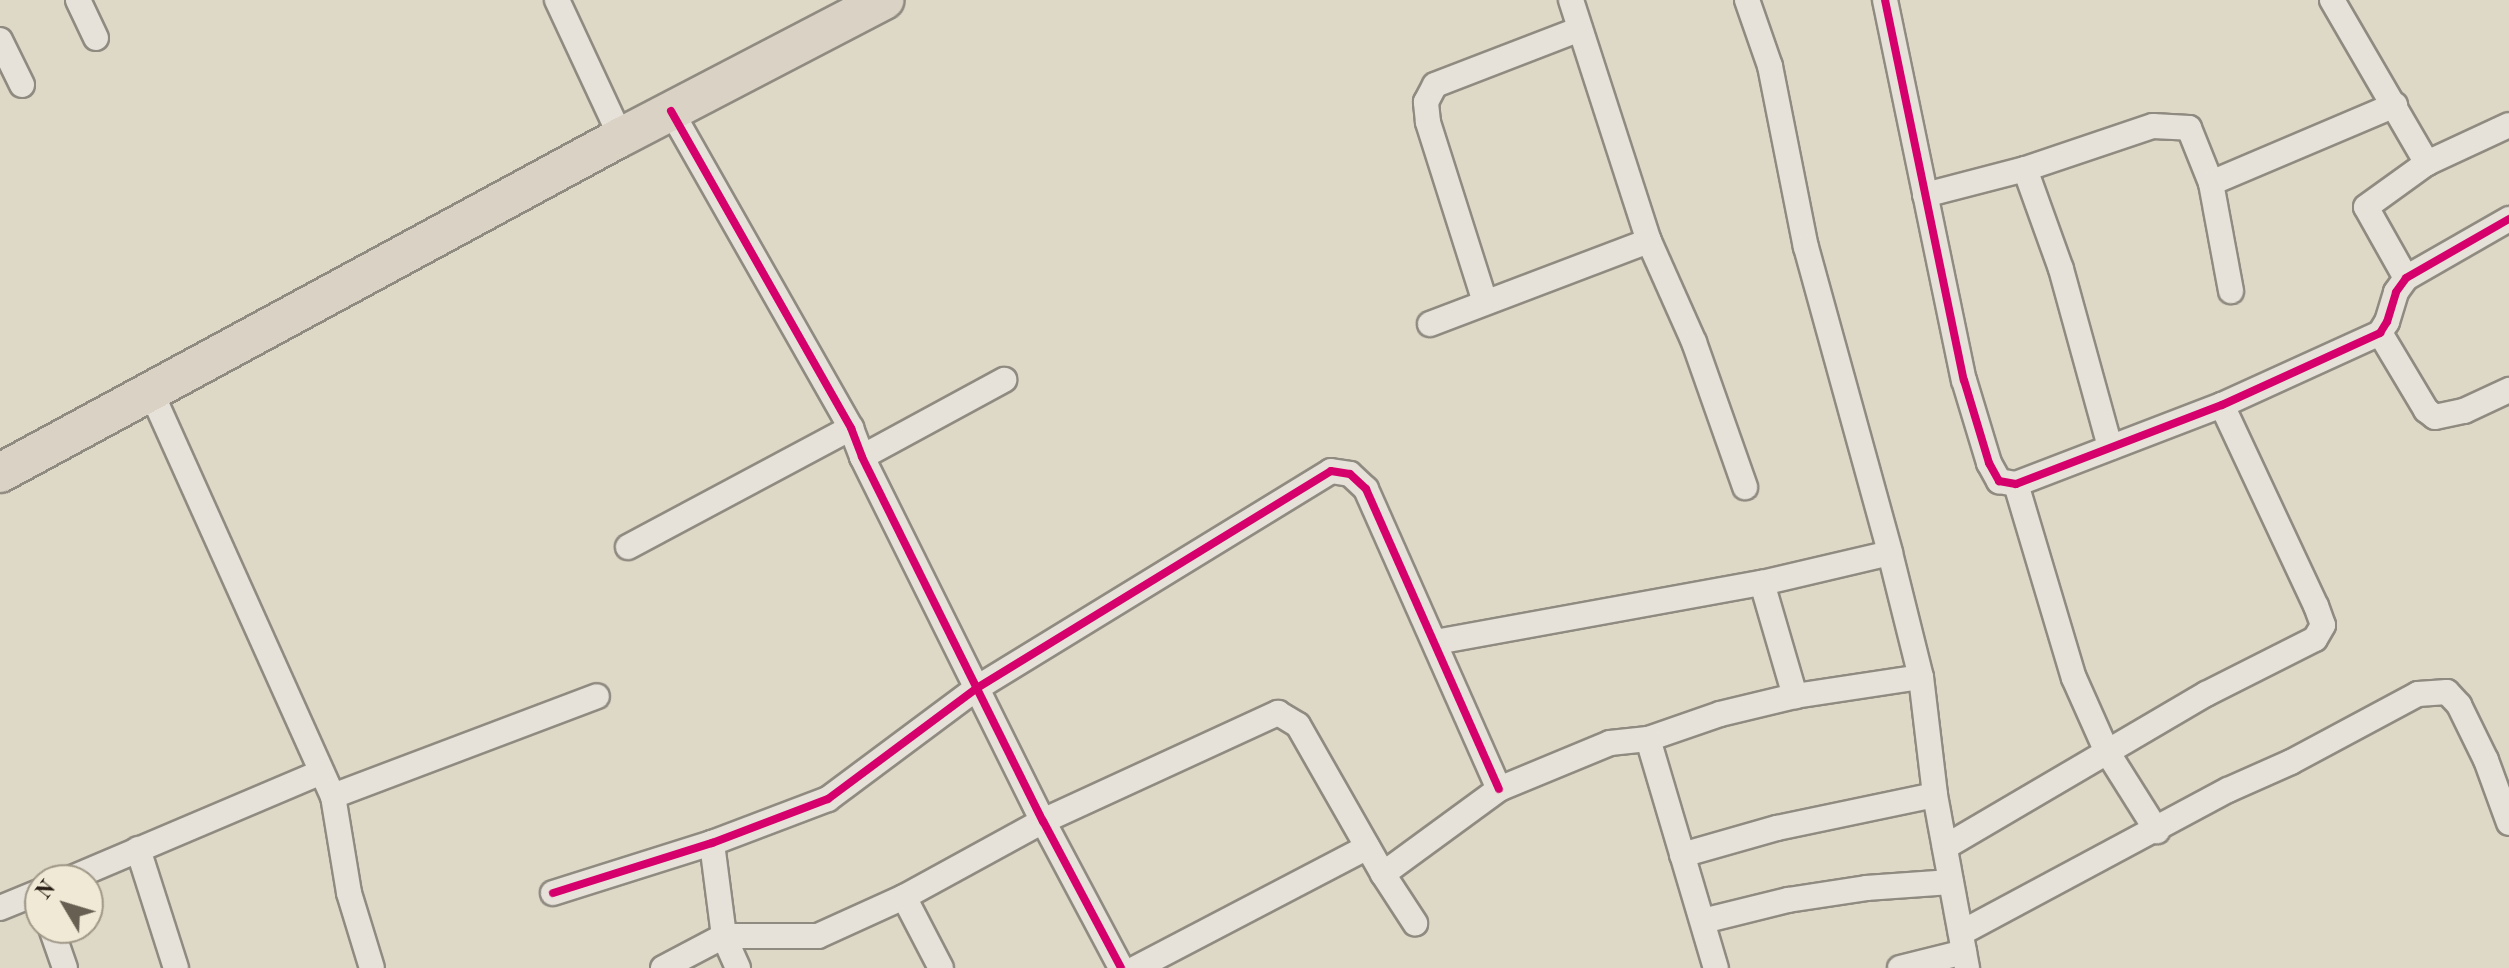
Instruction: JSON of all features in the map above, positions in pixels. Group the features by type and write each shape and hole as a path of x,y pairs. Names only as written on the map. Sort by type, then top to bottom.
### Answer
{"main road":[{"path":"0,473 152,394 621,137 884,0"}],"street":[{"path":"78,0 96,38"},
{"path":"557,0 621,137"},
{"path":"1571,0 1649,241 1694,342 1745,487"},
{"path":"1747,0 1770,66 1806,247 1921,677 1935,795 1964,951"},
{"path":"1885,0 1964,380 1982,442 1999,481 2016,484 2222,405 2380,333 2406,278 2509,219"},
{"path":"2332,0 2427,163"},
{"path":"1485,302 1428,122 1426,102 1435,85 1580,29"},
{"path":"0,40 22,85"},
{"path":"2211,183 2395,105"},
{"path":"671,111 851,428 862,457 1043,821 1121,968"},
{"path":"2406,278 2366,207 2427,163 2509,125"},
{"path":"1925,195 2025,169 2153,126 2189,128 2211,183 2231,291"},
{"path":"2025,169 2061,269 2110,447"},
{"path":"1430,324 1649,241"},
{"path":"2380,333 2426,410 2435,417 2464,411 2509,390"},
{"path":"862,457 1004,380"},
{"path":"152,394 333,796 349,893 372,968"},
{"path":"1945,847 2106,750 2206,694 2293,653 2315,639 2323,625 2222,405"},
{"path":"628,547 851,428"},
{"path":"553,893 712,843 828,799 977,688 1331,471 1350,474 1366,489 1499,789"},
{"path":"2016,484 2074,678 2106,750 2157,831"},
{"path":"1436,642 1762,583 1890,553"},
{"path":"1762,583 1795,696"},
{"path":"1383,874 1499,789 1610,743 1648,739 1720,714 1795,696 1921,677"},
{"path":"1900,968 1964,951 2228,790 2291,762 2418,694 2447,692 2459,705 2486,760 2509,823"},
{"path":"333,796 597,696"},
{"path":"663,968 724,936 818,936 904,897 1043,821 1278,713 1298,725 1367,847 1415,923"},
{"path":"1648,739 1716,968"},
{"path":"104,864 321,772"},
{"path":"1682,855 1777,828 1935,795"},
{"path":"712,843 724,936 738,968"},
{"path":"1136,968 1367,847"},
{"path":"138,849 176,968"},
{"path":"1703,921 1819,895 1951,882"},
{"path":"904,897 941,968"},
{"path":"0,908 24,899"},
{"path":"57,944 65,968"}],"cycle path":[{"path":"1885,0 1964,380 1989,463 1999,481 2016,484 2222,405 2380,333 2387,322 2396,292 2406,278 2509,219"},
{"path":"671,111 851,428 862,457 1043,821 1121,968"},
{"path":"553,893 712,843 828,799 977,688 1331,471 1350,474 1366,489 1499,789"}]}
